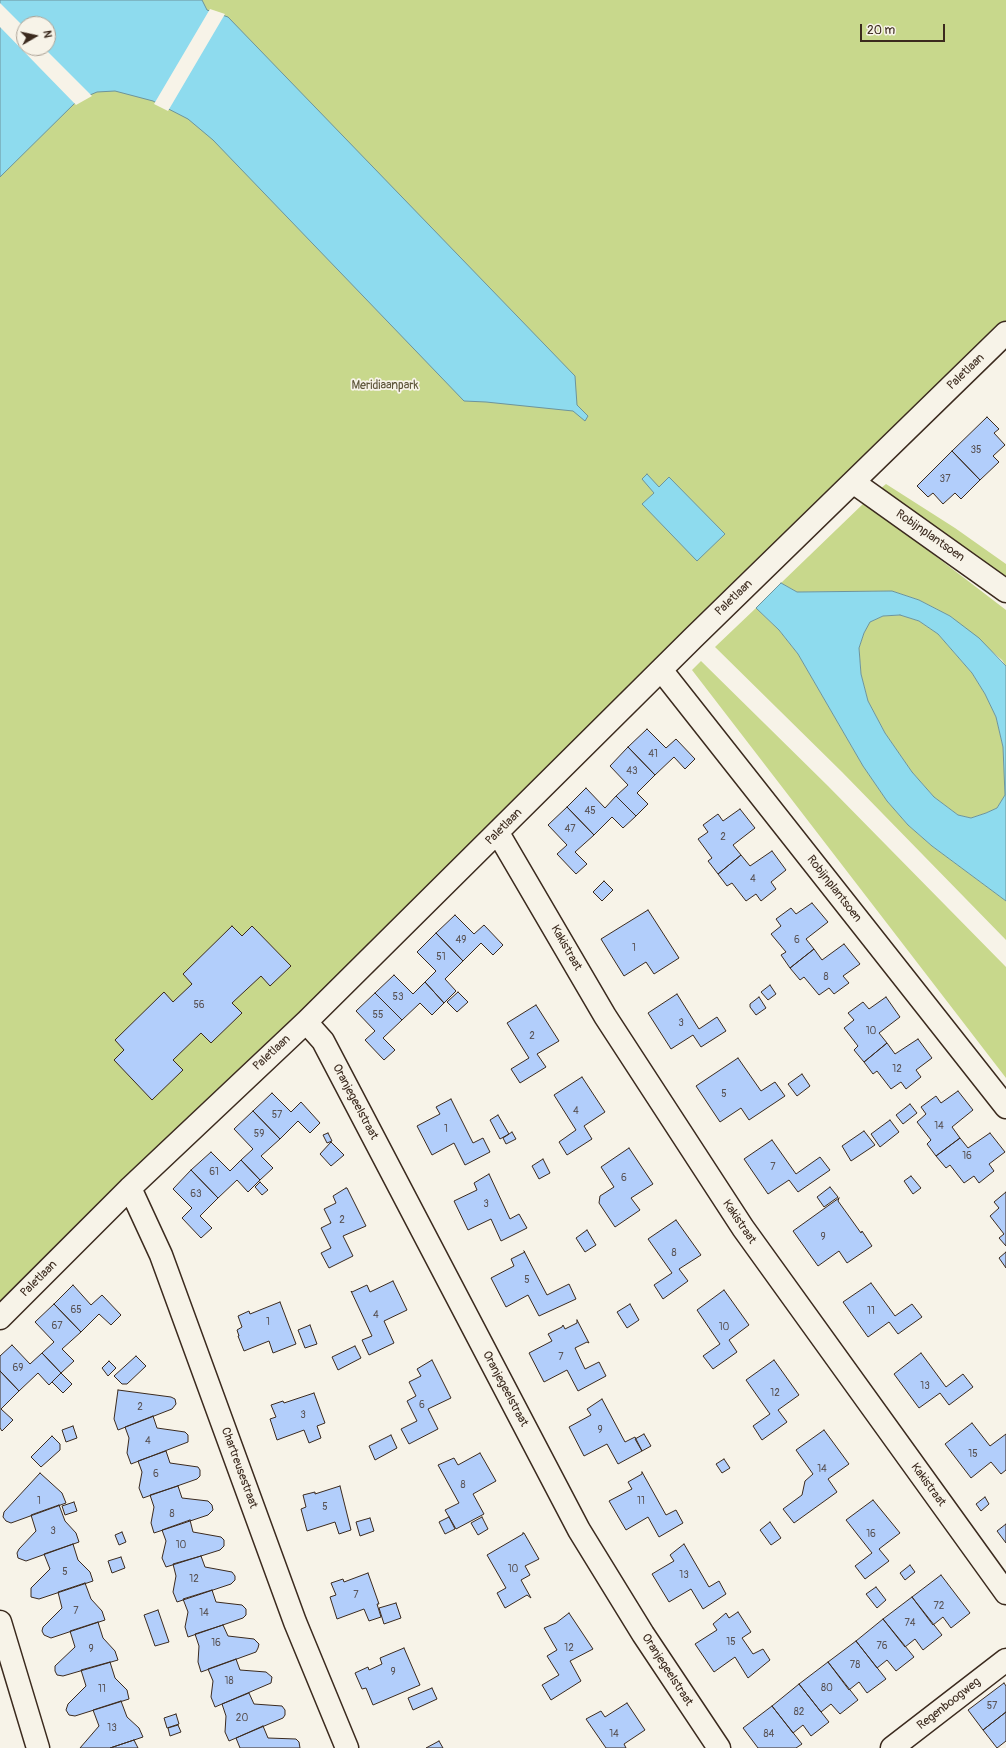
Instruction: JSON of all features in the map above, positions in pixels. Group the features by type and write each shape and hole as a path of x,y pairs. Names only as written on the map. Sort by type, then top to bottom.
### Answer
{"street":[{"name":"Paletlaan","path":"0,1318 130,1188 306,1022 853,482 1006,334"},
{"name":"Robijnplantsoen","path":"853,482 1006,591"},
{"name":"Robijnplantsoen","path":"662,670 1006,1108"},
{"name":"Kakistraat","path":"498,833 605,1016 743,1228 1006,1593"},
{"name":"Oranjegeelstraat","path":"306,1022 323,1041 579,1530 643,1634 720,1748"},
{"name":"Chartreusestraat","path":"130,1188 162,1255 295,1622 347,1748"},
{"path":"0,1622 38,1748"},
{"name":"Regenboogweg","path":"892,1748 1006,1660"}],"green space":[{"name":"Meridiaanpark","path":"124,0 1006,0 1006,324 0,1316 0,156"},
{"path":"886,484 955,528 1006,564 1006,578 887,496 880,489"},
{"path":"865,502 1006,610 1006,666 1002,660 950,616 919,600 892,591 797,592 781,583"},
{"path":"756,608 779,630 798,654 863,766 887,801 908,825 932,846 1006,901 1006,940 842,772 715,647"},
{"path":"900,615 919,621 938,634 972,673 985,694 996,717 1003,747 1005,795 997,808 971,818 958,815 934,797 912,772 885,733 868,701 861,674 859,648 864,633 869,622 883,616"},
{"path":"701,661 828,786 1006,967 1006,1078 692,670"}],"water":[{"path":"0,0 202,0 207,10 228,17 575,376 577,405 588,416 585,421 573,411 464,401 213,140 188,119 153,101 115,91 97,92 78,100 0,177"},
{"path":"647,474 659,487 669,477 725,534 697,561 642,504 654,493 642,479"},
{"path":"781,583 797,592 892,591 919,600 950,616 979,638 1006,666 1006,901 932,846 908,825 887,801 863,766 798,654 779,630 756,608","holes":["900,615 919,621 938,634 972,673 985,694 996,717 1003,747 1005,795 997,808 971,818 958,815 934,797 912,772 885,733 868,701 861,674 859,648 864,633 870,622 883,616"]}],"pier":[{"path":"0,3 16,19 16,43 0,27"},
{"path":"210,9 225,14 168,111 154,104"},
{"path":"28,56 52,56 92,96 76,105"}],"building":[{"path":"987,417 999,429 994,433 1005,445 993,456 999,462 980,480 952,451"},
{"path":"952,451 980,480 961,499 955,493 943,504 933,493 928,497 917,486"},
{"path":"647,729 666,748 676,739 695,759 685,769 674,757 655,775 628,747"},
{"path":"628,747 655,775 637,793 648,804 636,816 616,796 628,785 610,766"},
{"path":"586,788 605,808 616,796 636,816 623,828 612,817 594,835 567,807"},
{"path":"567,807 594,835 575,852 587,864 576,874 557,854 567,845 548,825"},
{"path":"740,809 755,828 733,845 741,855 718,874 708,861 712,858 698,839 708,832 703,825 718,814 723,821"},
{"path":"772,851 786,870 771,882 776,889 761,901 756,894 746,901 732,883 727,886 718,874 741,855 750,866"},
{"path":"604,881 613,890 602,901 593,892"},
{"path":"812,903 828,922 806,939 814,949 790,968 781,955 786,952 771,934 781,926 776,919 791,908 796,914"},
{"path":"648,910 679,958 654,974 646,962 624,976 601,939"},
{"path":"455,915 474,934 484,925 503,945 493,955 481,943 463,961 436,933"},
{"path":"232,926 242,936 252,926 291,966 270,986 261,976 232,1003 242,1013 211,1043 201,1033 173,1060 183,1070 152,1100 114,1060 124,1050 115,1040 164,992 173,1002 192,984 183,974"},
{"path":"436,933 463,961 445,979 456,991 444,1003 425,982 436,971 417,952"},
{"path":"844,944 860,964 843,976 849,983 834,994 829,988 819,995 804,977 800,980 790,968 814,949 822,960"},
{"path":"394,975 413,994 425,982 444,1003 432,1015 420,1003 402,1020 375,993"},
{"path":"770,985 776,994 768,1000 761,992"},
{"path":"458,992 468,1002 457,1012 447,1002"},
{"path":"375,993 402,1020 383,1038 395,1050 384,1060 365,1040 375,1031 356,1011"},
{"path":"677,994 699,1029 717,1017 726,1031 701,1047 693,1035 671,1049 648,1013"},
{"path":"759,997 766,1008 756,1015 750,1007 750,1004"},
{"path":"886,997 900,1017 879,1033 887,1043 864,1062 854,1050 858,1046 844,1028 854,1020 848,1013 863,1002 869,1009"},
{"path":"536,1005 559,1041 537,1054 546,1067 520,1083 511,1069 529,1058 507,1023"},
{"path":"918,1039 932,1058 916,1070 921,1077 906,1089 901,1082 891,1089 877,1071 873,1074 864,1062 887,1043 895,1054"},
{"path":"738,1058 761,1091 775,1082 785,1096 749,1120 741,1108 720,1122 696,1086"},
{"path":"802,1074 810,1086 797,1096 788,1084"},
{"path":"582,1077 605,1112 584,1126 592,1139 567,1155 559,1142 576,1130 554,1095"},
{"path":"958,1091 973,1110 952,1127 960,1138 936,1156 927,1144 931,1140 917,1122 926,1114 921,1107 936,1096 941,1103"},
{"path":"272,1093 291,1112 301,1102 320,1123 310,1133 298,1121 280,1139 253,1111"},
{"path":"451,1099 473,1143 483,1138 490,1152 465,1165 454,1143 432,1155 417,1126 440,1114 436,1107"},
{"path":"910,1104 917,1113 903,1124 896,1115"},
{"path":"253,1111 280,1139 261,1156 273,1168 260,1180 241,1160 253,1149 234,1129"},
{"path":"498,1115 509,1134 500,1139 490,1120"},
{"path":"890,1120 899,1132 880,1147 871,1134"},
{"path":"864,1131 875,1145 851,1161 842,1146"},
{"path":"512,1132 516,1139 506,1144 503,1138"},
{"path":"328,1133 332,1141 327,1143 323,1135"},
{"path":"990,1133 1005,1152 989,1164 994,1171 979,1183 974,1176 964,1183 950,1165 946,1168 936,1156 960,1138 968,1148"},
{"path":"772,1140 796,1174 820,1157 830,1170 798,1192 789,1180 768,1194 744,1159"},
{"path":"331,1142 344,1155 331,1166 320,1154"},
{"path":"629,1148 653,1184 631,1198 640,1210 615,1227 599,1203 600,1196 614,1187 601,1167"},
{"path":"211,1152 230,1171 241,1160 260,1180 248,1192 237,1180 218,1198 191,1170"},
{"path":"543,1159 550,1173 539,1179 532,1166"},
{"path":"191,1170 218,1198 200,1216 212,1228 201,1238 182,1218 192,1208 173,1189"},
{"path":"489,1174 510,1219 519,1214 527,1228 501,1241 491,1219 468,1230 454,1201 477,1190 474,1183"},
{"path":"911,1176 921,1188 913,1194 904,1181"},
{"path":"260,1182 268,1190 262,1195 255,1187"},
{"path":"830,1187 838,1197 824,1207 817,1197"},
{"path":"346,1188 366,1226 343,1236 353,1256 329,1268 321,1253 331,1248 321,1228 331,1223 324,1209 336,1203 333,1196"},
{"path":"1006,1192 1006,1246 999,1238 1004,1234 990,1216 999,1208 994,1202"},
{"path":"839,1198 838,1201 872,1246 847,1263 839,1251 818,1266 793,1231"},
{"path":"676,1220 701,1255 679,1269 688,1281 663,1299 654,1285 672,1273 648,1239"},
{"path":"587,1230 596,1245 585,1252 576,1238"},
{"path":"525,1252 547,1295 569,1284 576,1299 539,1316 528,1295 506,1307 491,1278 514,1266 511,1259"},
{"path":"1006,1252 1006,1268 999,1258"},
{"path":"393,1281 407,1310 384,1321 394,1343 369,1355 362,1340 372,1336 351,1291 352,1292 367,1285 370,1292"},
{"path":"871,1283 895,1316 912,1304 922,1317 898,1334 889,1322 868,1337 843,1302"},
{"path":"73,1285 91,1305 102,1295 121,1315 111,1325 99,1314 81,1332 54,1304"},
{"path":"724,1290 749,1325 729,1340 737,1352 713,1369 703,1356 720,1344 697,1310"},
{"path":"280,1302 296,1344 273,1353 269,1341 244,1351 238,1336 237,1330 242,1327 238,1316 249,1311 250,1314"},
{"path":"54,1304 81,1332 62,1349 74,1361 61,1373 42,1353 54,1342 35,1322"},
{"path":"630,1304 639,1320 627,1328 617,1312"},
{"path":"577,1320 589,1343 587,1342 575,1348 585,1369 599,1362 606,1376 578,1391 567,1370 544,1382 529,1353 552,1341 548,1334 562,1327 563,1325 565,1329 577,1323"},
{"path":"310,1325 317,1344 305,1348 298,1330"},
{"path":"12,1345 30,1364 42,1353 61,1373 49,1385 38,1373 19,1391 0,1371 0,1356"},
{"path":"355,1346 361,1358 338,1370 332,1357"},
{"path":"921,1353 946,1387 963,1374 973,1387 949,1405 940,1393 919,1408 894,1374"},
{"path":"136,1356 146,1366 127,1384 122,1384 114,1376"},
{"path":"432,1360 451,1398 428,1409 438,1429 409,1444 401,1429 417,1421 407,1401 416,1396 409,1382 421,1376 417,1369"},
{"path":"774,1360 799,1395 778,1410 787,1422 762,1440 753,1426 770,1414 746,1380"},
{"path":"109,1361 116,1368 108,1376 102,1368"},
{"path":"0,1371 19,1391 1,1409 13,1420 2,1431 0,1428"},
{"path":"61,1373 72,1384 63,1393 52,1382"},
{"path":"118,1390 171,1397 175,1399 176,1404 172,1409 118,1430 114,1419"},
{"path":"314,1393 325,1423 317,1426 321,1438 309,1443 304,1430 277,1440 270,1419 276,1417 271,1405 283,1401 284,1403"},
{"path":"602,1399 625,1442 635,1437 642,1451 618,1464 607,1444 584,1456 569,1427 591,1415 587,1409"},
{"path":"153,1416 157,1428 185,1432 188,1435 188,1442 131,1464 127,1453 129,1438 125,1427"},
{"path":"972,1423 990,1446 1006,1434 1006,1470 1001,1474 991,1462 971,1478 945,1444"},
{"path":"73,1426 77,1438 66,1442 62,1430"},
{"path":"824,1430 849,1464 828,1479 837,1492 794,1523 783,1509 802,1495 805,1481 813,1474 796,1450"},
{"path":"644,1434 651,1446 642,1451 635,1439"},
{"path":"391,1435 397,1448 375,1460 369,1446"},
{"path":"52,1436 60,1444 60,1450 41,1467 31,1457"},
{"path":"166,1451 170,1463 198,1467 200,1470 200,1476 197,1479 143,1498 139,1488 142,1472 138,1461"},
{"path":"480,1453 496,1481 473,1494 484,1514 456,1529 445,1510 459,1503 438,1465 454,1458 458,1465"},
{"path":"724,1459 730,1468 722,1473 716,1464"},
{"path":"642,1472 666,1515 676,1510 683,1523 659,1537 648,1517 626,1530 609,1501 632,1489 628,1482 642,1474"},
{"path":"40,1473 62,1493 66,1503 11,1523 6,1521 3,1517 4,1512"},
{"path":"178,1486 182,1498 208,1501 212,1505 213,1510 208,1515 154,1533 151,1523 154,1507 150,1495"},
{"path":"340,1486 351,1530 339,1534 335,1522 307,1531 301,1509 306,1507 303,1495 315,1492 315,1494"},
{"path":"985,1497 989,1504 981,1511 976,1504"},
{"path":"873,1500 900,1533 879,1549 889,1561 865,1579 855,1566 872,1553 846,1520"},
{"path":"74,1502 77,1511 65,1515 62,1506"},
{"path":"59,1505 65,1521 76,1533 79,1542 26,1561 18,1558 17,1553 19,1549 36,1531 31,1515"},
{"path":"449,1517 455,1529 445,1534 439,1522"},
{"path":"482,1517 488,1529 478,1535 471,1523"},
{"path":"370,1518 374,1531 360,1536 356,1522"},
{"path":"190,1520 193,1532 221,1537 224,1540 224,1546 220,1550 166,1567 162,1558 166,1541 162,1530"},
{"path":"770,1522 781,1538 771,1545 760,1530"},
{"path":"1006,1524 1006,1543 997,1531"},
{"path":"122,1532 126,1542 119,1545 115,1535"},
{"path":"523,1533 539,1559 525,1566 530,1575 521,1580 531,1598 527,1595 505,1608 497,1593 506,1588 487,1555"},
{"path":"73,1544 78,1560 90,1572 93,1581 39,1599 31,1597 31,1588 50,1569 44,1554"},
{"path":"684,1544 709,1587 719,1581 726,1594 703,1609 691,1589 669,1602 652,1574 674,1561 670,1555"},
{"path":"201,1556 205,1567 232,1572 235,1576 235,1580 231,1584 177,1602 173,1592 176,1576 173,1564"},
{"path":"121,1557 125,1568 112,1573 108,1561"},
{"path":"910,1565 915,1572 905,1580 900,1573"},
{"path":"368,1573 379,1604 377,1604 381,1617 369,1621 364,1609 337,1619 330,1597 336,1595 331,1583 343,1579 344,1582"},
{"path":"941,1575 970,1613 951,1628 943,1617 933,1625 912,1597"},
{"path":"85,1583 91,1599 102,1611 105,1620 51,1638 44,1635 42,1631 43,1627 62,1608 58,1592"},
{"path":"876,1587 886,1600 877,1608 866,1594"},
{"path":"212,1590 216,1602 242,1605 246,1609 246,1615 243,1618 188,1637 185,1627 188,1612 183,1599"},
{"path":"912,1597 942,1635 923,1650 915,1639 905,1647 883,1619"},
{"path":"396,1603 401,1618 384,1624 379,1608"},
{"path":"158,1610 169,1642 155,1646 144,1615"},
{"path":"738,1612 751,1632 742,1638 753,1654 763,1649 770,1660 748,1678 735,1657 714,1672 695,1644 717,1630 713,1624 726,1613 729,1618"},
{"path":"569,1613 593,1649 570,1661 581,1681 551,1700 542,1685 559,1675 547,1656 557,1650 544,1628 556,1623"},
{"path":"883,1619 914,1657 896,1671 887,1660 877,1668 856,1641"},
{"path":"98,1622 103,1638 115,1651 118,1660 63,1676 57,1675 55,1666 75,1647 70,1631"},
{"path":"223,1625 228,1636 254,1639 259,1644 258,1648 256,1652 201,1672 198,1662 199,1646 195,1634"},
{"path":"856,1641 886,1679 867,1693 859,1682 849,1690 828,1662"},
{"path":"404,1648 420,1685 373,1705 366,1688 362,1689 355,1673 368,1667 369,1670 382,1664 380,1658"},
{"path":"236,1659 240,1670 266,1672 272,1677 271,1683 215,1707 211,1697 213,1681 208,1669"},
{"path":"110,1662 115,1678 127,1690 129,1699 75,1716 69,1715 66,1710 68,1704 86,1686 81,1670"},
{"path":"828,1662 858,1700 840,1714 831,1704 821,1712 799,1684"},
{"path":"1004,1683 1006,1686 1006,1712 983,1730 968,1710"},
{"path":"799,1684 829,1722 811,1736 803,1725 793,1733 772,1706"},
{"path":"432,1688 437,1699 413,1710 408,1698"},
{"path":"249,1693 254,1704 282,1706 285,1710 285,1715 283,1718 229,1741 225,1732 226,1716 222,1704"},
{"path":"121,1701 127,1717 139,1728 143,1737 110,1748 80,1748 99,1726 93,1710"},
{"path":"627,1703 645,1730 624,1744 626,1748 606,1748 586,1719 601,1711 605,1717"},
{"path":"772,1706 802,1744 796,1748 758,1748 743,1728"},
{"path":"1006,1712 1006,1741 997,1748 983,1730"},
{"path":"176,1714 179,1724 167,1728 164,1718"},
{"path":"178,1725 181,1732 170,1736 168,1728"},
{"path":"263,1726 268,1738 296,1739 299,1742 300,1748 240,1748 236,1738"},
{"path":"134,1740 138,1748 110,1748"},
{"path":"439,1741 443,1748 426,1748"}]}
